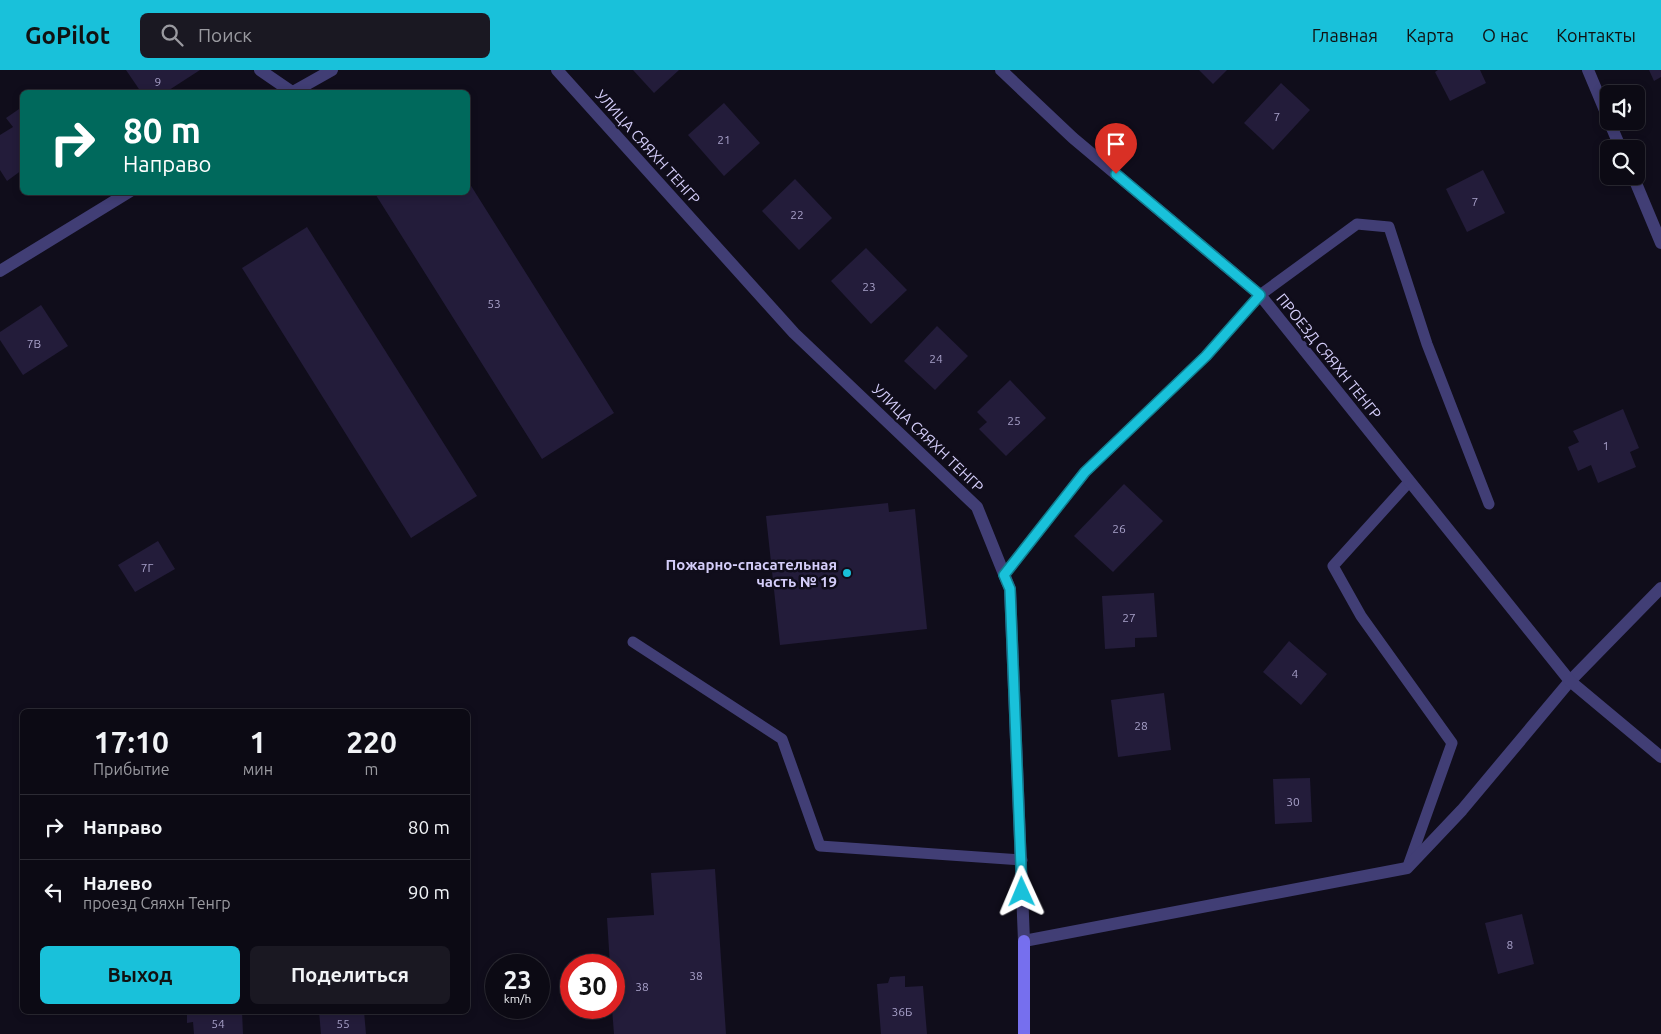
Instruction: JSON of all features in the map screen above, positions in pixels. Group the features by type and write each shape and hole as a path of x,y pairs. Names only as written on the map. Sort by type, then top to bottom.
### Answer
{"street":[{"path":"260,70 290,90"},
{"path":"297,90 332,70"},
{"name":"УЛИЦА СЯЯХН ТЕНГР","path":"557,70 794,333 977,507 1010,589 1024,941"},
{"name":"ПРОЕЗД СЯЯХН ТЕНГР","path":"1001,70 1073,138 1260,295 1570,682 1661,757"},
{"path":"1588,70 1600,99"},
{"path":"1637,185 1661,243"},
{"path":"0,271 124,195"},
{"path":"1024,1034 1024,941 1407,868 1462,810 1570,682 1661,588"}],"lane":[{"path":"1004,575 1085,472 1206,356 1260,295 1357,224 1389,227 1427,344 1489,504"},
{"path":"1407,868 1452,743 1361,616 1333,566 1409,482"},
{"path":"633,642 782,739 820,846 1022,860"}],"building":[{"path":"126,70 200,70 169,90 140,90"},
{"path":"633,70 679,70 654,93"},
{"path":"1199,70 1227,70 1213,84"},
{"path":"1438,70 1480,70 1486,83 1450,101 1435,72"},
{"path":"1649,70 1661,70 1661,77 1654,81"},
{"path":"1281,83 1310,110 1273,150 1244,123"},
{"path":"724,103 760,143 724,176 688,135"},
{"path":"20,108 20,171 7,181 0,170 0,135 13,127 6,118"},
{"path":"1483,170 1505,213 1467,232 1446,189"},
{"path":"795,179 832,218 799,250 762,211"},
{"path":"470,184 614,413 542,459 376,195 470,195"},
{"path":"307,227 477,496 411,538 242,268"},
{"path":"866,248 907,290 871,324 831,281"},
{"path":"41,305 68,346 23,375 0,340 0,332"},
{"path":"937,326 968,356 935,390 904,361"},
{"path":"1010,380 1046,418 1006,456 979,429 987,422 977,412"},
{"path":"1623,409 1639,448 1630,452 1636,467 1598,483 1591,465 1578,471 1568,447 1579,442 1573,431"},
{"path":"1124,484 1163,521 1113,572 1074,536"},
{"name":"Пожарно-спасательная часть № 19","path":"888,503 889,512 915,509 927,629 780,645 766,516"},
{"path":"158,541 175,569 135,592 118,565"},
{"path":"1154,593 1157,637 1135,638 1135,647 1105,649 1102,596"},
{"path":"1289,641 1327,674 1301,705 1263,672"},
{"path":"1164,693 1171,750 1118,757 1111,700"},
{"path":"1310,778 1312,822 1275,824 1273,779"},
{"path":"715,869 726,1034 614,1034 613,1019 625,1019 625,954 609,954 607,918 654,915 651,873"},
{"path":"1522,914 1534,964 1498,974 1485,923"},
{"path":"905,976 905,987 923,986 927,1034 881,1034 877,984 888,983 890,977"},
{"path":"187,1014 242,1014 243,1034 194,1034 193,1022 187,1023"},
{"path":"319,1014 364,1014 366,1034 321,1034"}],"place":[{"name":"Пожарно-спасательная часть № 19","path":"847,573"}],"route":[{"path":"1022,892 1010,589 1004,575 1085,472 1206,356 1260,295 1116,174"}]}
